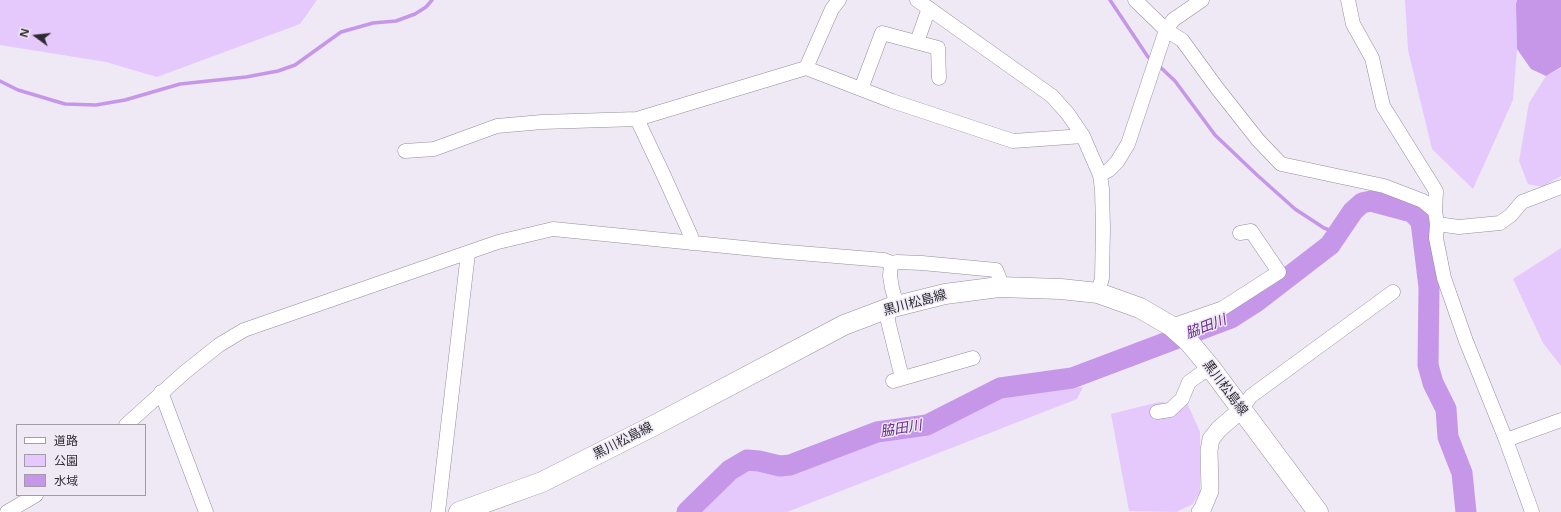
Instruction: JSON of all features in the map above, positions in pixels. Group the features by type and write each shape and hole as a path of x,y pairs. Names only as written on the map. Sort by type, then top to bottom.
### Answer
{"main road":[{"name":"黒川松島線","path":"459,512 542,482 844,325 893,307 944,294 999,287 1061,289 1098,293 1140,308 1171,326 1188,342 1210,367 1318,512"}],"street":[{"path":"806,68 832,9 839,0"},
{"path":"917,0 1052,96 1068,114 1084,136 1100,175 1103,228 1102,278 1098,293"},
{"path":"1135,0 1166,30 1182,40 1258,140 1281,164 1384,186 1423,201 1436,217 1459,227 1500,223 1511,215 1522,202 1561,187"},
{"path":"1100,175 1109,170 1117,162 1128,144 1166,30 1173,20 1202,0"},
{"path":"1348,0 1353,24 1372,58 1383,106 1436,191 1436,238 1444,278 1466,341 1506,440 1532,512"},
{"path":"917,42 929,8"},
{"path":"861,89 882,33 938,48 939,78"},
{"path":"405,151 434,149 496,126 542,122 637,119 806,68 892,101 1013,141 1084,136"},
{"path":"637,119 691,236 691,243"},
{"path":"127,424 161,392 218,345 244,330 498,242 553,229 884,260 891,264"},
{"path":"1171,326 1223,308 1279,272 1251,230 1240,233"},
{"path":"438,512 468,253"},
{"path":"891,264 897,262 922,262 996,270 999,277 999,287"},
{"path":"891,264 890,276 893,307 888,321 898,380 973,358"},
{"path":"1200,512 1210,491 1209,450 1211,439 1219,429 1241,410 1251,396 1393,292"},
{"path":"1157,412 1170,410 1182,399 1189,382 1210,367"},
{"path":"161,392 206,512"},
{"path":"1506,440 1561,420"},
{"path":"7,512 34,496"}],"green space":[{"path":"0,0 317,0 300,24 157,77 106,62 0,45"},
{"path":"1405,0 1517,0 1517,49 1513,100 1473,189 1432,149 1408,50"},
{"path":"1561,68 1561,176 1542,187 1528,184 1519,161 1529,103 1546,76"},
{"path":"1561,248 1561,366 1543,343 1513,279"},
{"path":"1083,387 1077,399 787,512 693,512 744,465 787,469 1000,392"},
{"path":"1159,402 1188,405 1200,432 1200,492 1193,504 1176,512 1129,511 1111,414"}],"water":[{"path":"1517,0 1561,0 1561,67 1546,76 1531,69 1517,49"}],"waterway":[{"path":"0,81 18,90 65,104 96,105 125,100 180,84 246,77 278,71 295,65 341,32 373,23 396,21 415,14 426,7 432,0"},
{"path":"1110,0 1148,57 1153,61"},
{"path":"1158,65 1175,81 1215,135 1257,175 1295,209 1324,228 1337,233"},
{"name":"脇田川","path":"687,512 730,470 747,460 780,466 790,465 877,432 927,425 1000,388 1072,378 1231,318 1256,302 1330,245 1353,211 1362,203 1371,201 1412,212 1421,222 1429,287 1428,365 1433,383 1446,409 1448,437 1462,473 1466,512"}]}
